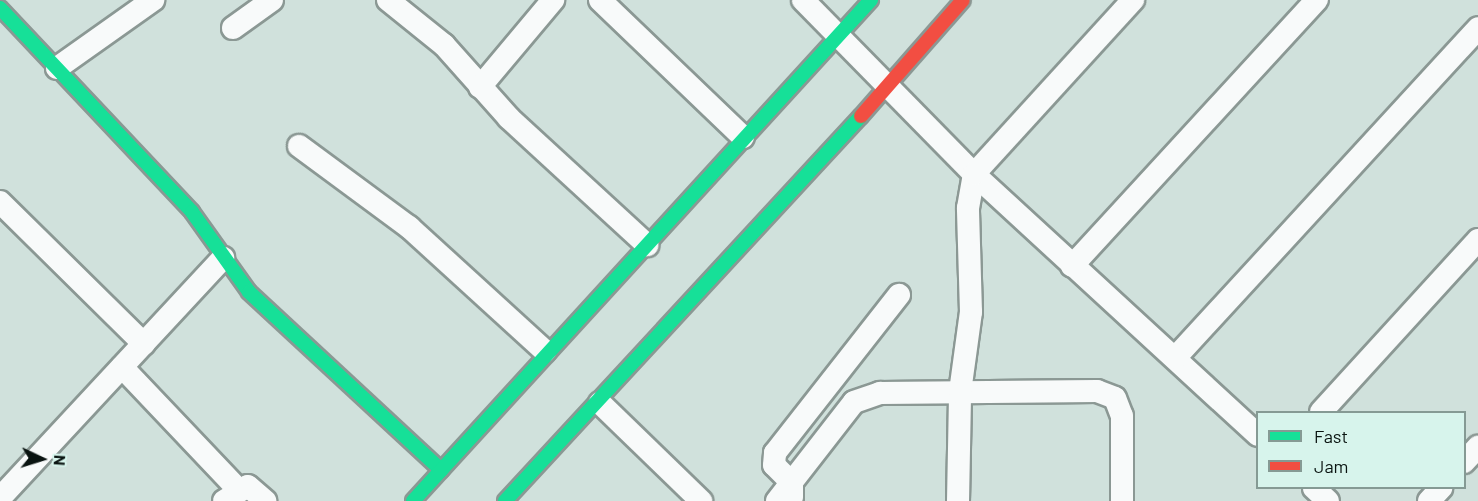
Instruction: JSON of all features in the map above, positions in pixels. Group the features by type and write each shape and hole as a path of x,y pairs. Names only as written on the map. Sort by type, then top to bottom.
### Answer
{"main road":[{"path":"413,501 545,351 647,245 743,137 871,0"},
{"path":"505,501 600,403 963,0"},
{"path":"0,8 192,212 249,292 441,471"}],"street":[{"path":"57,68 153,0"},
{"path":"232,28 272,0"},
{"path":"388,0 444,45 480,87 647,245"},
{"path":"480,87 553,0"},
{"path":"600,0 743,137"},
{"path":"803,0 840,34 886,85 975,174 1256,434"},
{"path":"958,501 960,392 971,312 968,208 975,174 1133,0"},
{"path":"1072,266 1317,0"},
{"path":"1175,358 1478,28"},
{"path":"299,146 409,227 545,351"},
{"path":"0,202 144,344"},
{"path":"1322,411 1478,240"},
{"path":"0,498 223,258"},
{"path":"792,492 774,465 775,453 899,295"},
{"path":"122,367 230,495 248,486 265,501"},
{"path":"777,501 792,492 854,402 880,393 1097,391 1115,398 1122,416 1122,501"},
{"path":"600,403 702,501"},
{"path":"1466,460 1478,447"},
{"path":"1315,489 1328,501"},
{"path":"1429,501 1440,489"}],"traffic: fast":[{"path":"413,501 871,0"},
{"path":"0,8 192,212 249,292 441,470"},
{"path":"505,501 861,116"}],"traffic: jam":[{"path":"861,116 963,0"}]}
